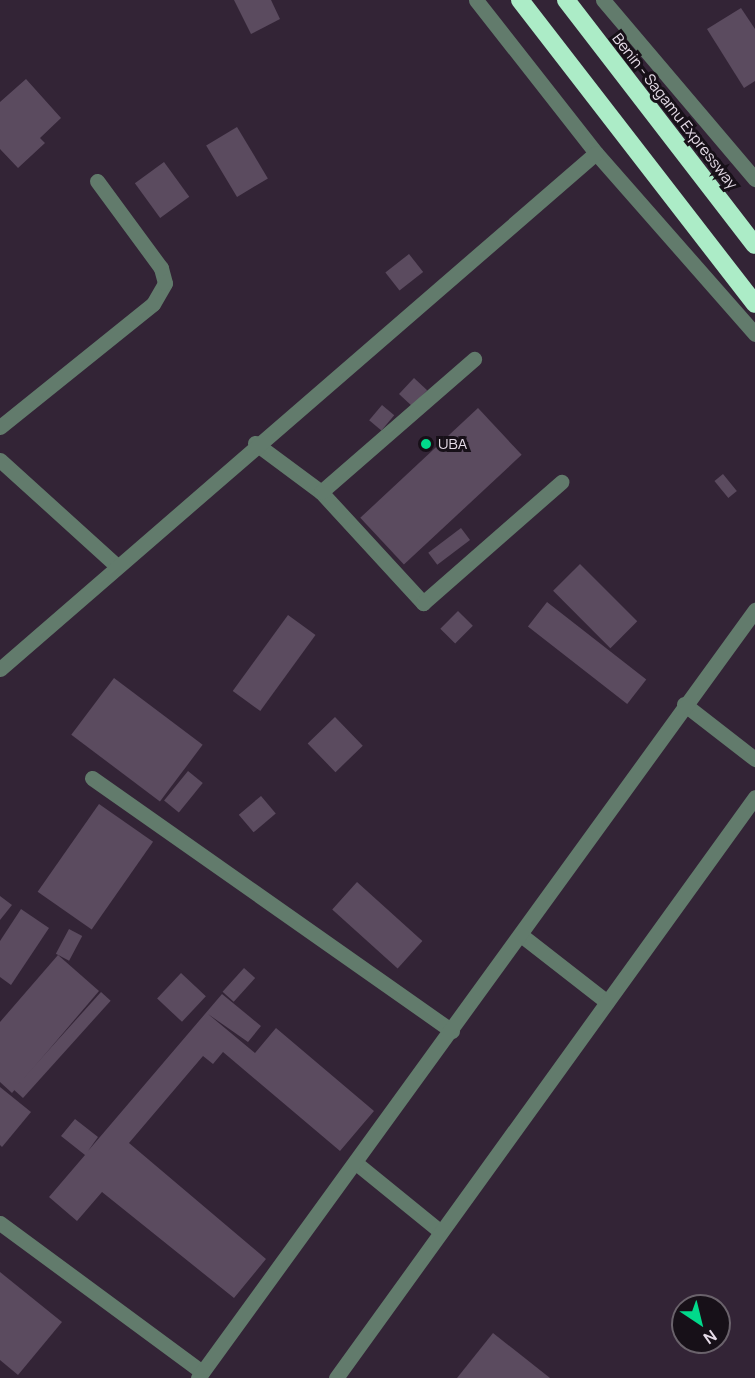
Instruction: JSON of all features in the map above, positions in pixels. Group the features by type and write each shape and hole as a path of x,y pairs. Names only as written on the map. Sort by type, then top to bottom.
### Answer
{"highway":[{"path":"520,0 755,304"},
{"name":"Benin - Sagamu Expressway","path":"566,0 755,244"}],"street":[{"path":"476,0 596,153 755,334"},
{"path":"603,0 755,179"},
{"path":"0,669 255,444 596,153"},
{"path":"0,427 153,304 165,284 161,268 97,181"},
{"path":"321,492 474,359"},
{"path":"255,444 321,492 423,603 561,482"},
{"path":"0,460 117,566"},
{"path":"0,1223 200,1375 452,1031 684,704 755,610"},
{"path":"684,704 755,759"},
{"path":"92,778 452,1031"},
{"path":"336,1378 755,797"},
{"path":"521,935 607,1002"},
{"path":"356,1163 441,1232"}],"building":[{"path":"234,0 271,0 280,19 251,34"},
{"path":"741,8 755,29 755,81 744,88 707,29"},
{"path":"26,79 61,118 40,138 45,143 18,168 0,149 0,102"},
{"path":"237,127 268,178 237,197 206,146"},
{"path":"164,162 189,197 160,218 135,183"},
{"path":"409,254 423,272 400,291 385,272"},
{"path":"414,378 427,390 412,406 399,394"},
{"path":"382,405 394,415 381,431 369,420"},
{"path":"478,408 522,455 404,565 360,518"},
{"path":"723,474 737,491 728,498 714,481"},
{"path":"461,528 470,540 437,565 428,553"},
{"path":"580,564 637,621 610,648 553,591"},
{"path":"547,602 646,680 627,704 528,626"},
{"path":"458,611 473,626 455,644 440,629"},
{"path":"288,615 316,635 260,711 233,691"},
{"path":"114,678 203,745 160,802 71,735"},
{"path":"335,717 363,746 335,772 308,743"},
{"path":"188,771 203,783 179,812 164,801"},
{"path":"261,796 276,814 254,832 239,815"},
{"path":"99,804 153,842 92,930 38,892"},
{"path":"357,882 422,941 398,968 332,909"},
{"path":"0,896 12,905 0,920"},
{"path":"21,909 49,928 11,985 0,977 0,941"},
{"path":"69,929 82,936 69,961 56,954"},
{"path":"58,955 99,991 12,1093 0,1082 0,1022"},
{"path":"244,968 255,978 234,1002 223,992"},
{"path":"181,973 206,996 182,1022 157,999"},
{"path":"101,992 111,1001 23,1098 13,1089"},
{"path":"222,994 261,1026 248,1042 208,1014 255,1053 276,1028 374,1111 340,1151 223,1052 213,1064 203,1056 129,1143 266,1259 234,1298 102,1192 77,1221 49,1197 85,1155 61,1136 75,1119 98,1137 88,1151"},
{"path":"0,1087 31,1112 2,1147 0,1145"},
{"path":"0,1272 62,1322 18,1375 0,1360"},
{"path":"493,1333 550,1378 457,1378"}],"place":[{"name":"UBA","path":"426,444"}]}
